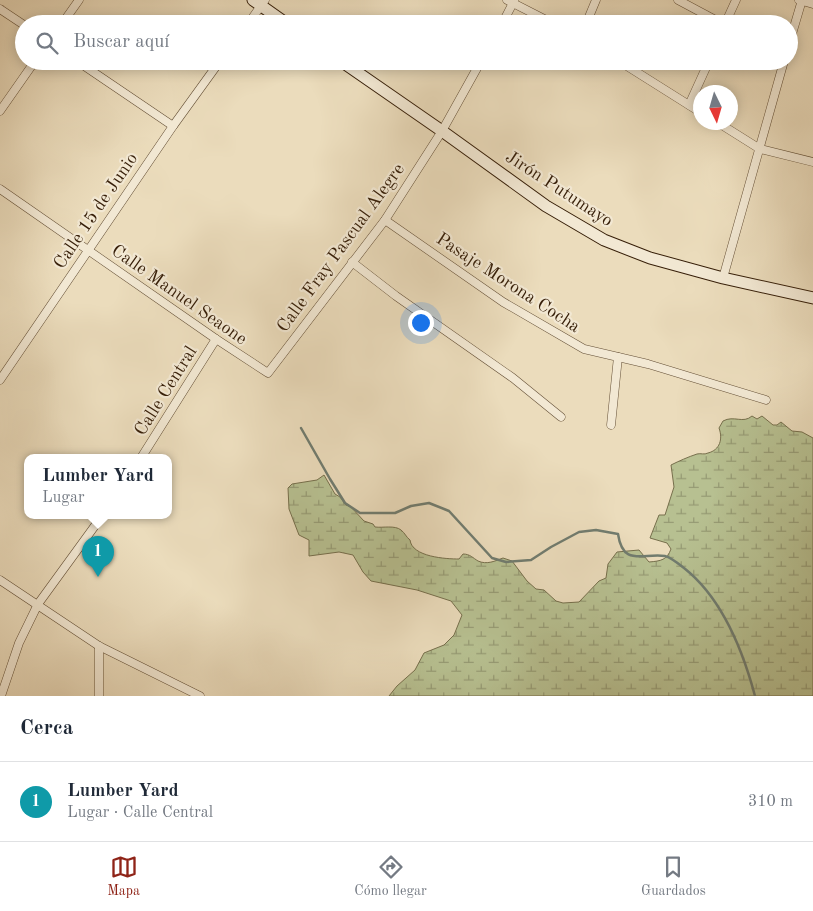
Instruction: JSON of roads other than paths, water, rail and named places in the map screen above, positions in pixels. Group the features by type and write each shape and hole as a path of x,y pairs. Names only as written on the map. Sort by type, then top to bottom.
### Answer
{"street":[{"path":"69,15 80,0"},
{"path":"590,15 596,0"},
{"path":"678,0 707,15"},
{"path":"728,15 736,0"},
{"path":"797,15 801,0 813,4"},
{"path":"506,15 511,1 537,15"},
{"path":"253,15 260,2 276,15"},
{"path":"0,9 15,19"},
{"path":"0,112 29,70"},
{"path":"90,70 172,126"},
{"name":"Calle 15 de Junio","path":"0,380 172,126 213,70"},
{"name":"Jirón Putumayo","path":"354,70 546,206 604,240 650,258 723,278 813,298"},
{"name":"Calle Fray Pascual Alegre","path":"268,373 385,220 442,131 476,70"},
{"path":"633,70 693,108"},
{"path":"689,105 705,70"},
{"path":"723,278 782,70"},
{"path":"730,130 760,149 813,162"},
{"name":"Calle Manuel Seaone","path":"0,189 268,373"},
{"name":"Pasaje Morona Cocha","path":"385,220 503,302 584,349 648,364 766,400"},
{"path":"352,262 396,296 513,378 561,417"},
{"name":"Calle Central","path":"144,454 216,339"},
{"path":"611,425 618,357"},
{"path":"1,696 19,644 38,604 100,519"},
{"path":"0,580 99,646 200,696"},
{"path":"98,696 99,646"}],"waterway":[{"path":"301,428 345,503 360,513 395,513 411,506 429,503 449,511 492,558 506,562 531,560 579,532 596,530 618,534 624,551 629,555 665,556 672,559 697,580 720,610 744,661 755,696"}],"place":[{"name":"Lumber Yard","path":"98,577"}]}
